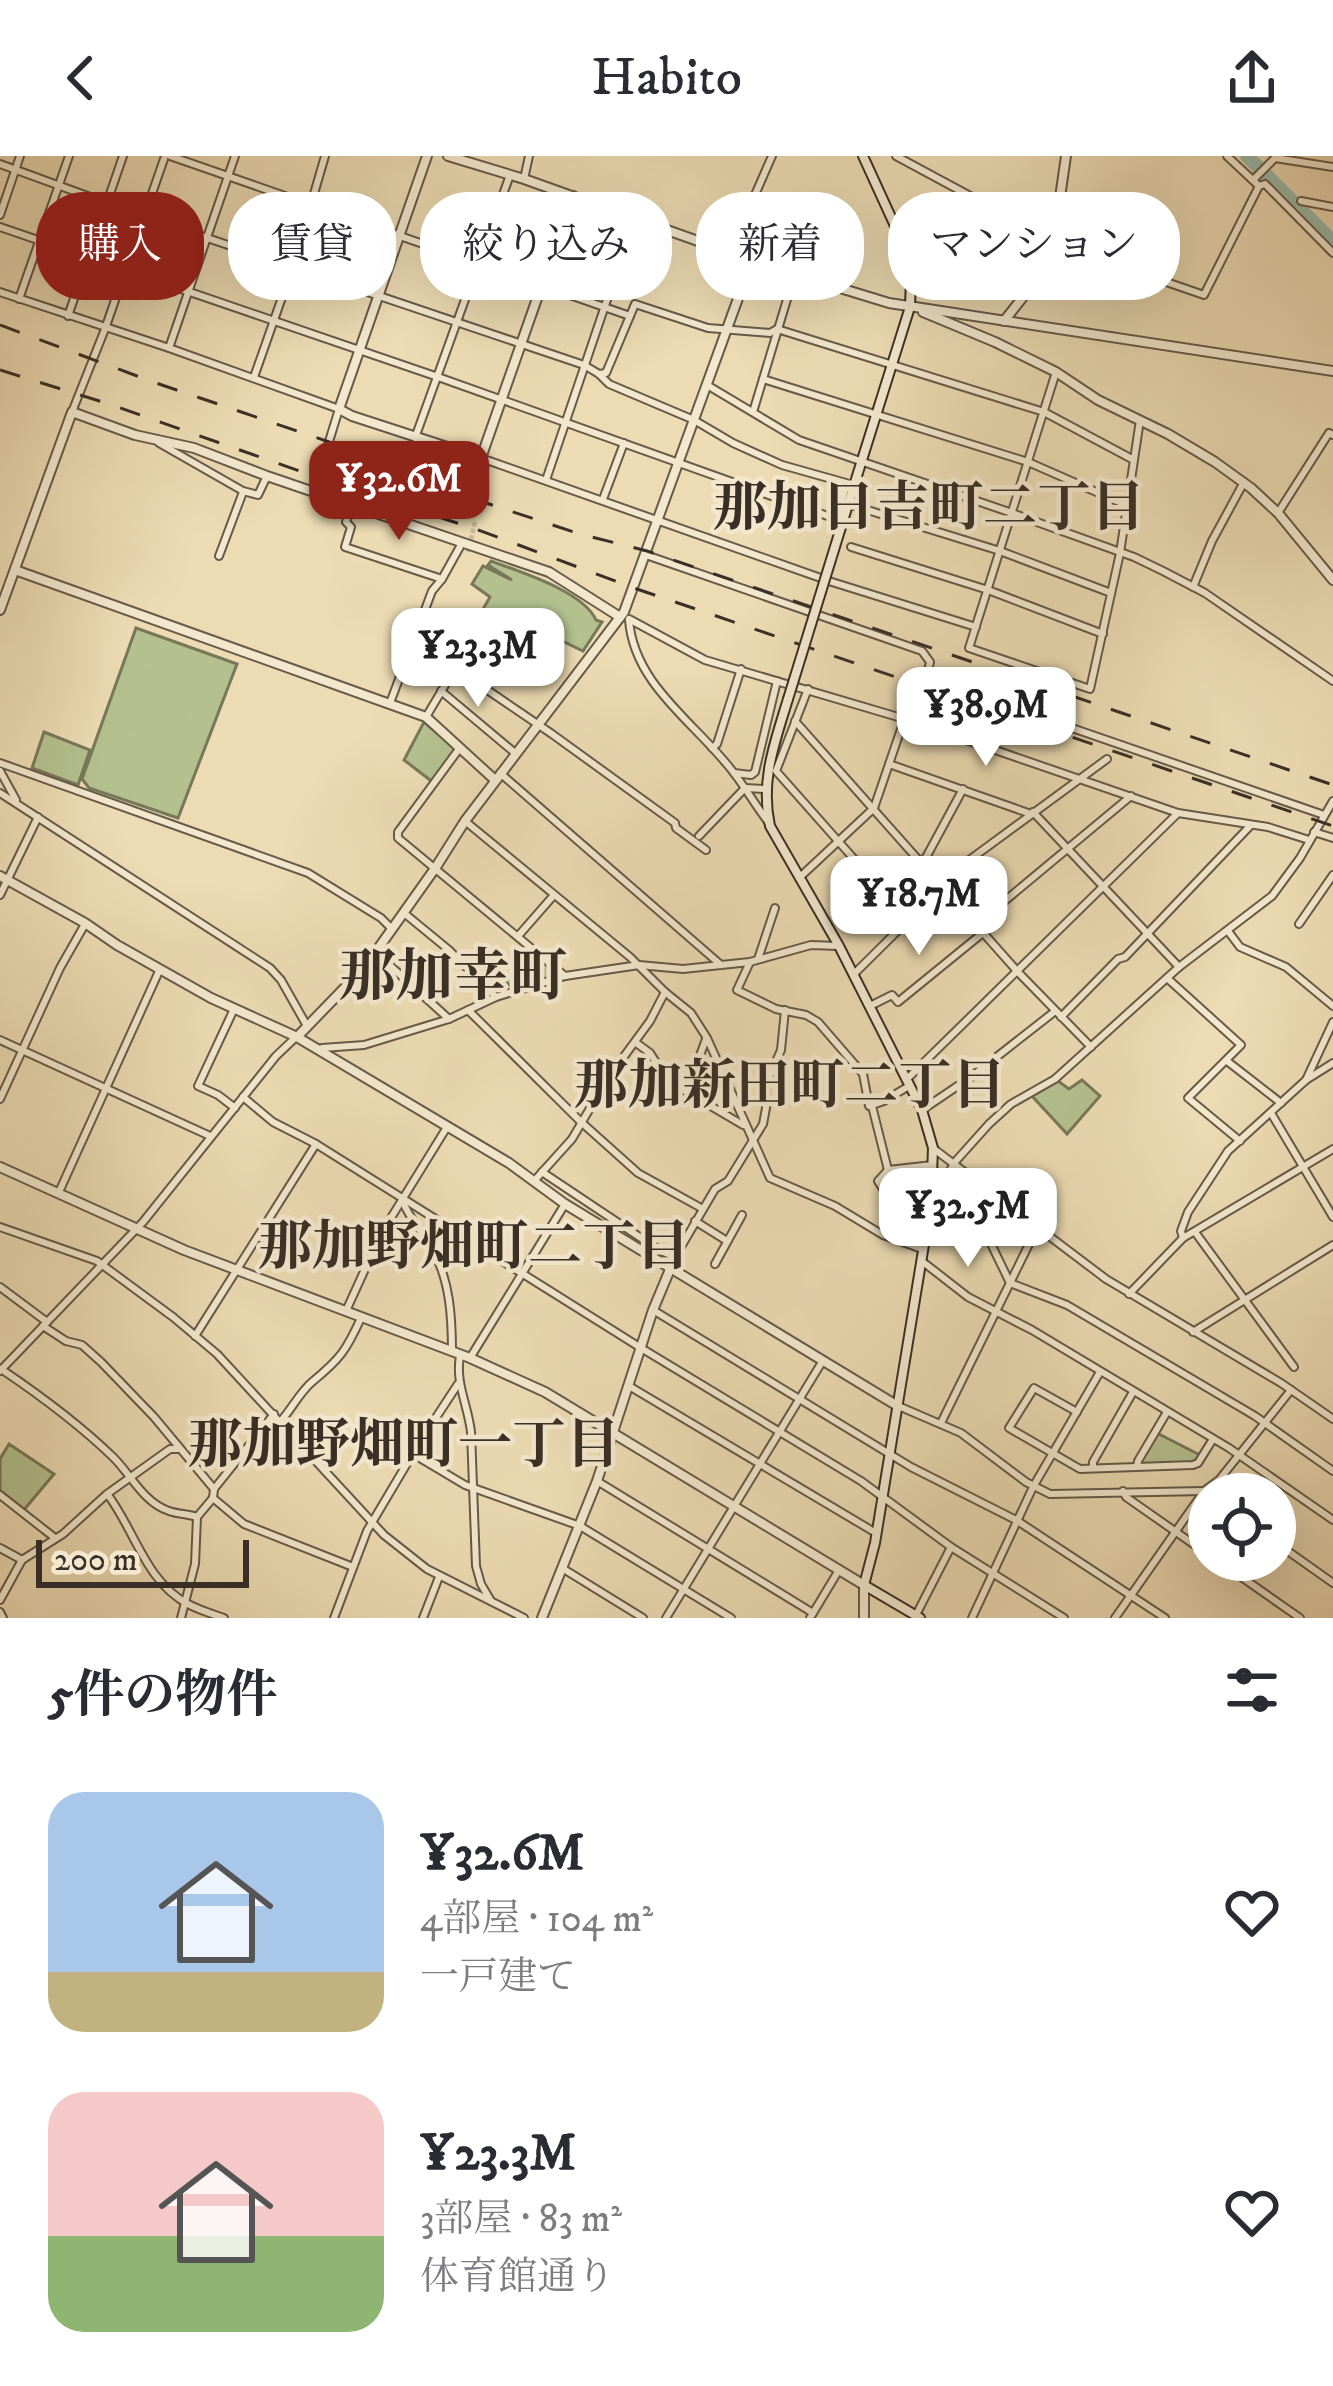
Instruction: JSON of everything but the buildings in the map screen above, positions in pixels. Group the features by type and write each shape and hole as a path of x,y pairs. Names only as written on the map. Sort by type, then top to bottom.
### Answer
{"street":[{"path":"0,215 20,156"},
{"path":"56,192 70,156"},
{"path":"110,192 123,156"},
{"path":"154,192 168,156 274,192"},
{"path":"204,247 235,156"},
{"path":"315,192 325,156"},
{"path":"396,245 427,156"},
{"path":"448,156 562,192"},
{"path":"524,178 530,156"},
{"path":"756,192 772,156"},
{"path":"204,297 836,519 861,463 910,307 906,250 862,156"},
{"path":"896,156 965,192"},
{"path":"1061,192 1066,156"},
{"path":"1227,156 1265,184 1333,253"},
{"path":"1180,287 1204,295 1257,181 1275,158 1333,167"},
{"path":"0,164 77,192"},
{"path":"504,192 510,175"},
{"path":"1301,202 1333,207"},
{"path":"0,227 36,240"},
{"path":"396,235 420,243"},
{"path":"204,237 228,245"},
{"path":"19,299 36,250"},
{"path":"0,292 169,347 352,416 832,582 976,627"},
{"path":"864,293 994,342 1184,443 1244,482 1278,513 1333,580"},
{"path":"68,316 74,300"},
{"path":"0,610 115,300"},
{"path":"169,347 185,300"},
{"path":"254,377 281,300"},
{"path":"377,300 327,448 396,474 405,484"},
{"path":"393,300 584,364 609,384 782,465 851,485"},
{"path":"415,438 465,300"},
{"path":"481,458 535,300"},
{"path":"583,300 630,316"},
{"path":"546,480 606,300"},
{"path":"196,1516 163,1508 79,1427 1,1370 136,1228 276,1056 358,974 497,776 624,616 738,300"},
{"path":"753,412 786,300"},
{"path":"1004,320 1021,300"},
{"path":"599,374 606,373 635,304 708,328 770,333 777,328"},
{"path":"910,307 1333,371"},
{"path":"777,328 1044,412 1132,459"},
{"path":"1056,372 969,648 1090,689 1120,553 1140,420"},
{"path":"763,379 1028,462 1126,505"},
{"path":"707,385 799,440 1120,553 1193,587 1333,681"},
{"path":"72,412 155,441 194,448 560,577 705,660 905,719 1178,813 1333,838"},
{"path":"1278,513 1329,433 1333,435"},
{"path":"155,441 243,491 258,495 267,476"},
{"path":"603,499 624,443"},
{"path":"1193,587 1244,482"},
{"path":"770,826 765,789 769,760 851,485"},
{"path":"219,556 243,491"},
{"path":"352,505 346,522 352,527 345,547 442,579"},
{"path":"847,508 1000,551 1111,593"},
{"path":"390,703 432,591 462,542"},
{"path":"851,547 988,590 1102,634"},
{"path":"646,555 922,650 930,662 930,679 1324,815"},
{"path":"14,571 426,717 721,965"},
{"path":"624,616 634,650 654,684 734,773 770,826 854,974 922,1110 933,1148 931,1202 864,1585 864,1618"},
{"path":"426,717 457,665 706,850"},
{"path":"712,748 741,669"},
{"path":"734,773 755,772 777,680"},
{"path":"808,689 776,771 909,921"},
{"path":"441,691 515,753"},
{"path":"799,878 874,808 914,691"},
{"path":"796,721 1017,971 1091,1047"},
{"path":"460,747 398,838 565,976"},
{"path":"854,974 968,861 1107,759"},
{"path":"889,764 1032,813 1179,967"},
{"path":"0,767 22,807"},
{"path":"0,767 308,873 392,928"},
{"path":"699,836 745,788 765,789"},
{"path":"923,863 963,789"},
{"path":"0,793 270,968 307,1026"},
{"path":"977,924 1131,796"},
{"path":"931,1202 954,1163 1011,1104 1055,1078 1179,967 1272,896 1333,801"},
{"path":"872,1106 908,1083 1178,813"},
{"path":"0,896 4,878 38,817"},
{"path":"465,821 691,1013 707,1038 770,1178 835,1206 921,1254 968,1297 1238,1454 1333,1520"},
{"path":"922,1110 1058,1014 1147,933 1250,826"},
{"path":"1299,924 1333,875"},
{"path":"4,878 160,970 297,1036 535,1180 565,1204 673,1262"},
{"path":"519,935 554,895"},
{"path":"775,908 737,990 767,1005 806,1015 863,1074 888,1170"},
{"path":"404,913 496,997"},
{"path":"0,1099 85,923"},
{"path":"1228,931 1240,947 1286,967 1333,1006"},
{"path":"870,1006 892,995 898,1002 984,932"},
{"path":"319,1051 364,1045 565,976 639,965 682,969 721,965 811,945 839,946"},
{"path":"420,993 448,950"},
{"path":"375,952 448,1019"},
{"path":"58,1192 160,970"},
{"path":"1166,978 1241,1045 1188,1098 1240,1141"},
{"path":"535,1180 572,1139 665,992"},
{"path":"234,1009 198,1086 235,1108"},
{"path":"467,1010 638,1174 703,1209"},
{"path":"542,1618 597,1481 673,1262 715,1189 728,1181 766,1116 765,1087 781,1049 785,1010"},
{"path":"1306,1080 1333,1022"},
{"path":"684,1090 707,1038"},
{"path":"0,1040 211,1137"},
{"path":"635,1042 650,1053 668,1081 746,1127"},
{"path":"1227,1061 1282,1103"},
{"path":"1183,1238 1188,1212 1228,1151 1306,1080 1333,1063"},
{"path":"243,1097 273,1122 316,1144 882,1495 951,1547 1064,1618"},
{"path":"1271,1113 1333,1216"},
{"path":"346,1311 381,1234 447,1127"},
{"path":"195,1336 316,1144"},
{"path":"933,1148 1129,1294 1333,1419"},
{"path":"1129,1294 1183,1238 1333,1149"},
{"path":"895,1208 878,1181 888,1170 933,1165"},
{"path":"0,1167 236,1270 545,1392 918,1617 951,1547"},
{"path":"542,1172 822,1362 896,1405 962,1433 1033,1487 1050,1494 1188,1493"},
{"path":"938,1192 980,1221 1010,1283 1067,1305 1264,1423 1333,1471"},
{"path":"334,1618 371,1522 458,1384 461,1355 444,1276 402,1200"},
{"path":"461,1355 565,1204"},
{"path":"715,1264 742,1215"},
{"path":"695,1221 727,1241"},
{"path":"0,1227 101,1264 217,1354 371,1522 411,1558 524,1618"},
{"path":"941,1423 1037,1228"},
{"path":"1195,1232 1294,1367"},
{"path":"1193,1332 1333,1245"},
{"path":"0,1287 66,1341 82,1345 101,1361 244,1524 353,1568"},
{"path":"653,1310 947,1487 1016,1520 1165,1618"},
{"path":"280,1422 310,1383 324,1376 344,1353 361,1317"},
{"path":"666,1618 822,1362"},
{"path":"972,1618 1033,1487 1100,1372"},
{"path":"458,1384 469,1412 476,1566 493,1604"},
{"path":"629,1386 876,1533"},
{"path":"1077,1412 1034,1388 1009,1429 1080,1469 1192,1465 1213,1439"},
{"path":"1224,1473 1291,1390"},
{"path":"1093,1468 1133,1392"},
{"path":"1137,1467 1167,1412"},
{"path":"181,1618 195,1564 196,1516 274,1414"},
{"path":"0,1600 22,1560 63,1534 107,1494 170,1449 178,1449"},
{"path":"413,1454 474,1488 580,1526 731,1618"},
{"path":"597,1481 812,1615 839,1570"},
{"path":"1124,1491 1188,1540"},
{"path":"107,1494 164,1587 186,1604 224,1618"},
{"path":"0,1495 56,1538"},
{"path":"1115,1618 1188,1515"},
{"path":"0,1548 22,1560"},
{"path":"1296,1557 1333,1583"},
{"path":"562,1568 643,1618"},
{"path":"423,1618 439,1576"},
{"path":"1246,1581 1300,1618"}],"green space":[{"path":"491,561 565,591 602,622 583,651 554,637 536,667 471,630 490,597 472,584 483,566 512,580 488,565"},
{"path":"136,628 237,664 178,818 89,788 82,779"},
{"path":"424,722 458,750 434,783 404,760"},
{"path":"44,732 90,750 78,785 32,768"},
{"path":"531,949 563,976 513,988 506,982"},
{"path":"1082,1080 1100,1096 1067,1134 1032,1096 1058,1081 1069,1089"},
{"path":"1155,1432 1202,1456 1198,1463 1137,1467"},
{"path":"9,1444 54,1474 23,1511 0,1495 0,1459"}],"waterway":[{"path":"1247,156 1333,242"}],"tunnel":[{"path":"468,552 475,522"}],"railway":[{"path":"0,325 409,469 483,502 647,551 1333,785"},
{"path":"0,370 473,528 634,588 1333,826"}],"district":[{"name":"那加日吉町二丁目","path":"929,509"},
{"name":"那加幸町","path":"453,978"},
{"name":"那加新田町二丁目","path":"790,1087"},
{"name":"那加野畑町二丁目","path":"474,1248"},
{"name":"那加野畑町一丁目","path":"404,1446"}]}
